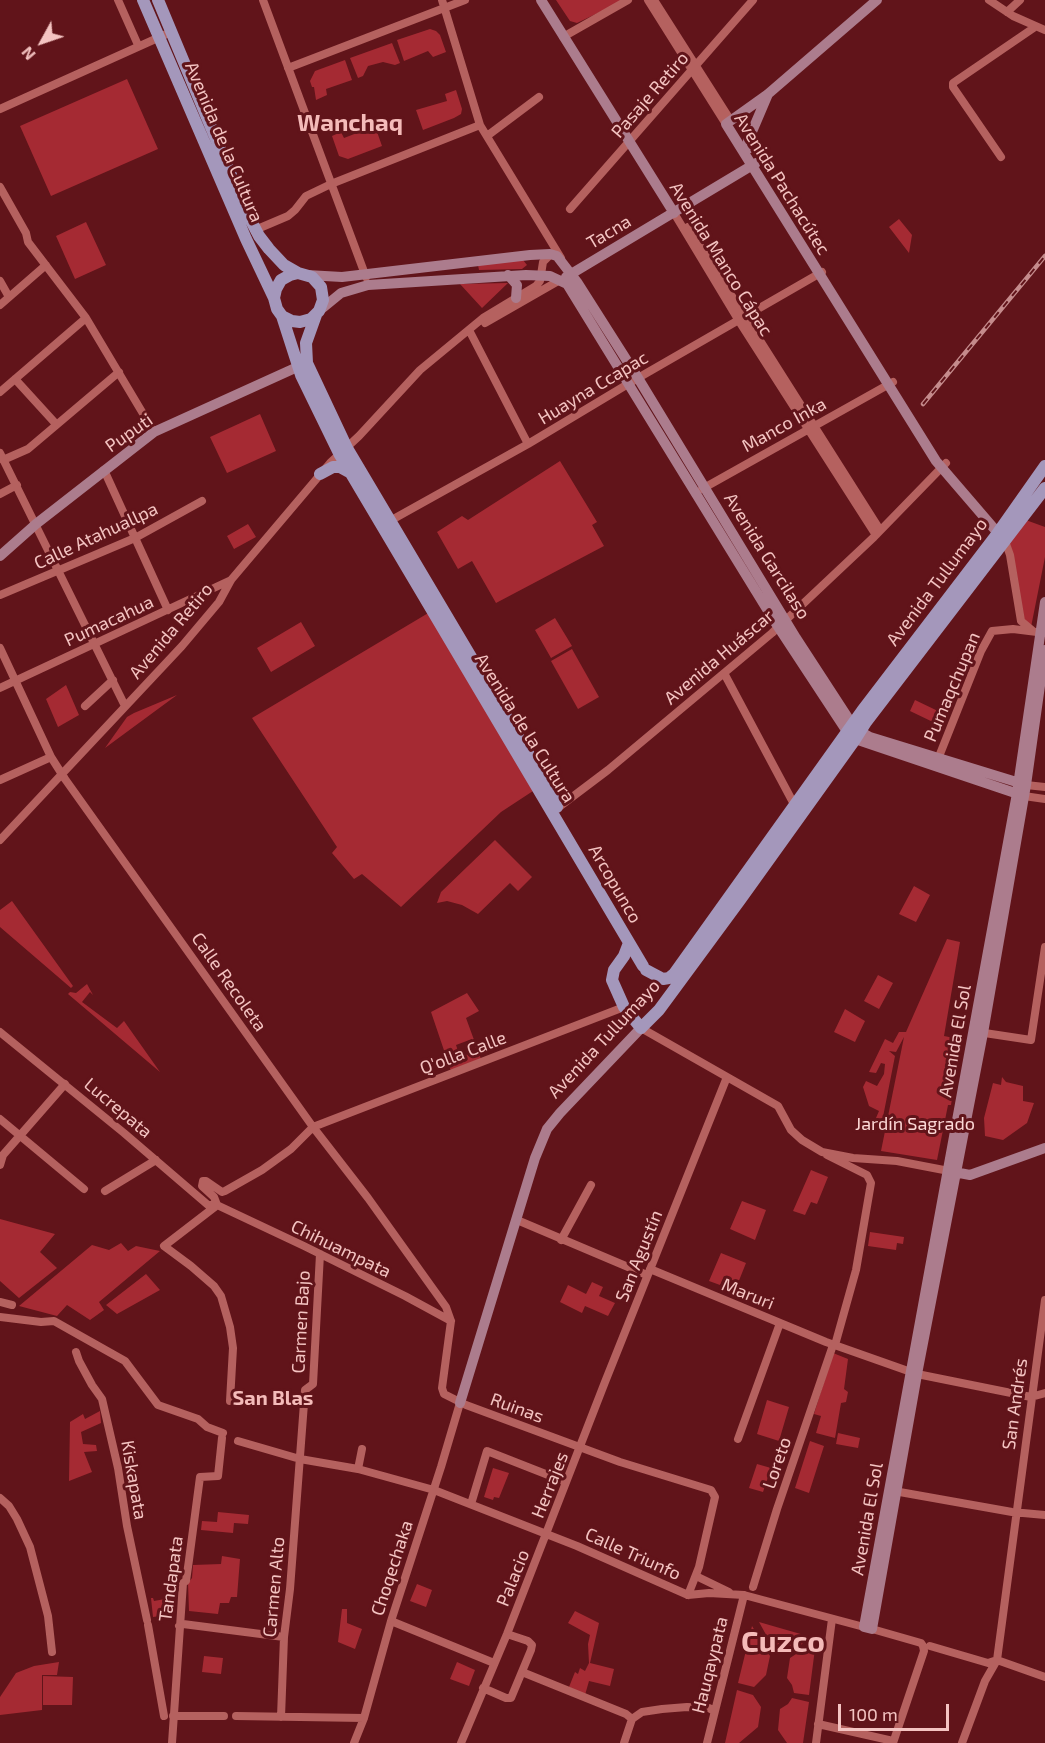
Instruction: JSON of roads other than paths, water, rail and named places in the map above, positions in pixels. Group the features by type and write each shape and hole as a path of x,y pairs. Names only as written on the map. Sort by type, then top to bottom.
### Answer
{"main road":[{"name":"Avenida de la Cultura","path":"143,0 274,298"},
{"name":"Avenida de la Cultura","path":"158,0 255,230"},
{"path":"255,230 276,258 318,282 322,289 323,300 306,343 300,366"},
{"path":"303,274 290,275 281,280 274,298 277,309 289,320 300,322 309,320 318,313"},
{"name":"Avenida de la Cultura","path":"282,316 300,366 344,452 470,665 550,790 555,813"},
{"name":"Avenida de la Cultura","path":"344,452 351,474 385,524"},
{"name":"Avenida Tullumayo","path":"646,1031 855,731 1001,534 1045,466"},
{"path":"320,474 333,467 346,470 351,474"},
{"name":"Avenida Tullumayo","path":"1001,534 1045,488"},
{"name":"Avenida Tullumayo","path":"644,968 663,979 674,974 795,806 855,731"},
{"name":"Arcopunco","path":"555,813 629,943 644,968 660,987 666,1000"},
{"path":"629,943 614,970 612,980 624,1007 646,1031"},
{"path":"619,963 631,962 644,968"}],"street":[{"path":"118,0 138,45"},
{"path":"263,0 367,279"},
{"path":"288,68 443,4 465,0"},
{"name":"Avenida Manco Cápac","path":"541,0 632,140 742,319 878,532"},
{"name":"Avenida Manco Cápac","path":"548,0 566,36"},
{"path":"566,36 628,0"},
{"name":"Avenida Pachacútec","path":"648,0 728,122 890,384 943,465 1001,534"},
{"name":"Avenida Pachacútec","path":"654,0 693,67"},
{"name":"Pasaje Retiro","path":"570,209 753,0"},
{"path":"728,122 768,94 877,0"},
{"path":"989,0 1007,12 1045,30"},
{"path":"1007,12 1020,0"},
{"path":"443,4 480,125 556,257"},
{"path":"1001,157 953,87 953,83 1035,27"},
{"path":"0,109 171,32"},
{"path":"748,149 748,141 768,94"},
{"path":"486,136 539,97"},
{"name":"Avenida Pachacútec","path":"728,122 748,149 754,164"},
{"path":"255,230 288,216 306,196 331,184 480,125"},
{"name":"Tacna","path":"478,324 486,322 558,279 572,274 754,164"},
{"path":"0,187 26,233 28,242 86,318 154,432"},
{"path":"318,313 341,293 367,279 530,255 556,257"},
{"name":"Tacna","path":"344,452 420,370 483,318 536,286 545,259 556,257"},
{"name":"Avenida Garcilaso","path":"556,257 572,274 633,380 782,624 855,731 907,757 1021,789 1045,787"},
{"path":"0,305 46,265"},
{"name":"Huayna Ccapac","path":"385,524 528,444 633,380 821,273"},
{"path":"303,274 367,279 508,275 541,275 558,279"},
{"path":"508,275 517,285 516,298"},
{"name":"Avenida Garcilaso","path":"558,279 571,288 633,380"},
{"path":"0,281 9,297"},
{"path":"0,392 86,318"},
{"path":"469,330 528,444"},
{"name":"Puputi","path":"0,555 154,432 300,366"},
{"path":"119,372 28,448 2,457 125,706"},
{"path":"15,379 56,424"},
{"name":"Manco Inka","path":"700,490 890,384"},
{"name":"Avenida Retiro","path":"0,840 182,646 219,602 231,580 320,474 344,452"},
{"name":"Avenida Pachacútec","path":"943,465 981,504 1001,534"},
{"name":"Avenida Huáscar","path":"555,813 782,624 878,532 943,465"},
{"path":"104,470 168,610"},
{"path":"0,494 17,485"},
{"name":"Calle Atahuallpa","path":"0,595 135,538 202,501"},
{"path":"1001,534 1010,555 1021,621 1040,633"},
{"name":"Pumacahua","path":"0,688 231,580"},
{"name":"Avenida El Sol","path":"1021,789 1045,602"},
{"path":"1012,629 1021,621"},
{"name":"Pumaqchupan","path":"938,759 989,634 995,629 1012,629"},
{"path":"1012,629 1040,633"},
{"name":"Calle Recoleta","path":"0,648 51,757 61,773 313,1127 440,1297 451,1321"},
{"name":"Avenida El Sol","path":"868,1628 978,1032 1045,651"},
{"path":"724,673 795,806"},
{"path":"85,706 113,681"},
{"name":"Avenida Garcilaso","path":"855,731 1045,799"},
{"path":"0,780 51,757"},
{"path":"978,1032 1031,1040 1045,947"},
{"name":"Q'olla Calle","path":"313,1127 624,1007"},
{"path":"646,1031 727,1077"},
{"name":"Avenida Tullumayo","path":"460,1402 535,1158 547,1129 646,1031"},
{"name":"Lucrepata","path":"0,1032 208,1205 217,1205"},
{"name":"Loreto","path":"727,1077 778,1106 791,1130 802,1140 834,1160 867,1175 871,1183 856,1270 833,1347 777,1509 753,1587"},
{"name":"San Agustín","path":"581,1448 648,1272 727,1077"},
{"path":"0,1166 3,1155 65,1084"},
{"path":"0,1119 84,1189"},
{"path":"230,1401 233,1348 221,1296 214,1286 164,1246 217,1205 214,1197 202,1186 203,1181 222,1192 225,1191 281,1156 313,1127"},
{"path":"822,1152 853,1158 897,1161 970,1175 1045,1148"},
{"path":"105,1191 156,1160"},
{"path":"561,1240 591,1185"},
{"name":"Chihuampata","path":"217,1205 320,1254 451,1321"},
{"name":"Maruri","path":"517,1220 561,1240 780,1323 833,1347 914,1373 1031,1396"},
{"name":"Carmen Bajo","path":"300,1460 306,1390 312,1384 320,1254"},
{"name":"San Andrés","path":"997,1660 1045,1300"},
{"path":"0,1302 12,1305"},
{"name":"Tandapata","path":"0,1317 41,1322 54,1321 124,1361 158,1405 198,1419 222,1435 218,1476 200,1477 186,1581 183,1583 169,1716 172,1743"},
{"name":"Ruinas","path":"451,1321 442,1388 444,1394 581,1448 711,1491 715,1497"},
{"path":"738,1439 780,1323"},
{"name":"Kiskapata","path":"76,1352 104,1406 118,1468 127,1526 169,1716"},
{"path":"1031,1396 1045,1393"},
{"name":"Choqechaka","path":"354,1743 364,1718 391,1621 460,1402"},
{"name":"Calle Triunfo","path":"237,1442 300,1460 358,1468 434,1490 547,1534 688,1595 696,1576 715,1497"},
{"name":"Herrajes","path":"547,1534 581,1448"},
{"path":"358,1468 362,1449"},
{"path":"471,1504 488,1451 566,1482"},
{"name":"Carmen Alto","path":"281,1717 284,1637 300,1460"},
{"path":"893,1491 1045,1515"},
{"path":"0,1498 9,1506 30,1546 45,1601 52,1652"},
{"name":"Palacio","path":"483,1689 547,1534"},
{"path":"696,1576 733,1594"},
{"path":"688,1595 733,1594"},
{"name":"Hauqaypata","path":"733,1594 868,1628 988,1663 997,1660 1045,1677"},
{"name":"Hauqaypata","path":"707,1743 744,1595"},
{"path":"816,1743 832,1619"},
{"path":"391,1621 494,1663"},
{"path":"179,1626 183,1624 284,1637"},
{"path":"461,1743 483,1689 512,1698 532,1645 528,1641 507,1634"},
{"path":"818,1724 893,1742 927,1646"},
{"path":"962,1743 985,1681 997,1660"},
{"path":"522,1672 626,1714 632,1719"},
{"path":"624,1743 632,1719 642,1712 687,1707 709,1708 714,1711"},
{"path":"169,1716 224,1716"},
{"path":"236,1716 364,1718"}],"railway":[{"path":"923,404 1045,256"}],"district":[{"name":"Wanchaq","path":"350,123"},
{"name":"San Blas","path":"273,1398"},
{"name":"Cuzco","path":"783,1642"}],"park label":[{"name":"Jardín Sagrado","path":"915,1124"}]}
